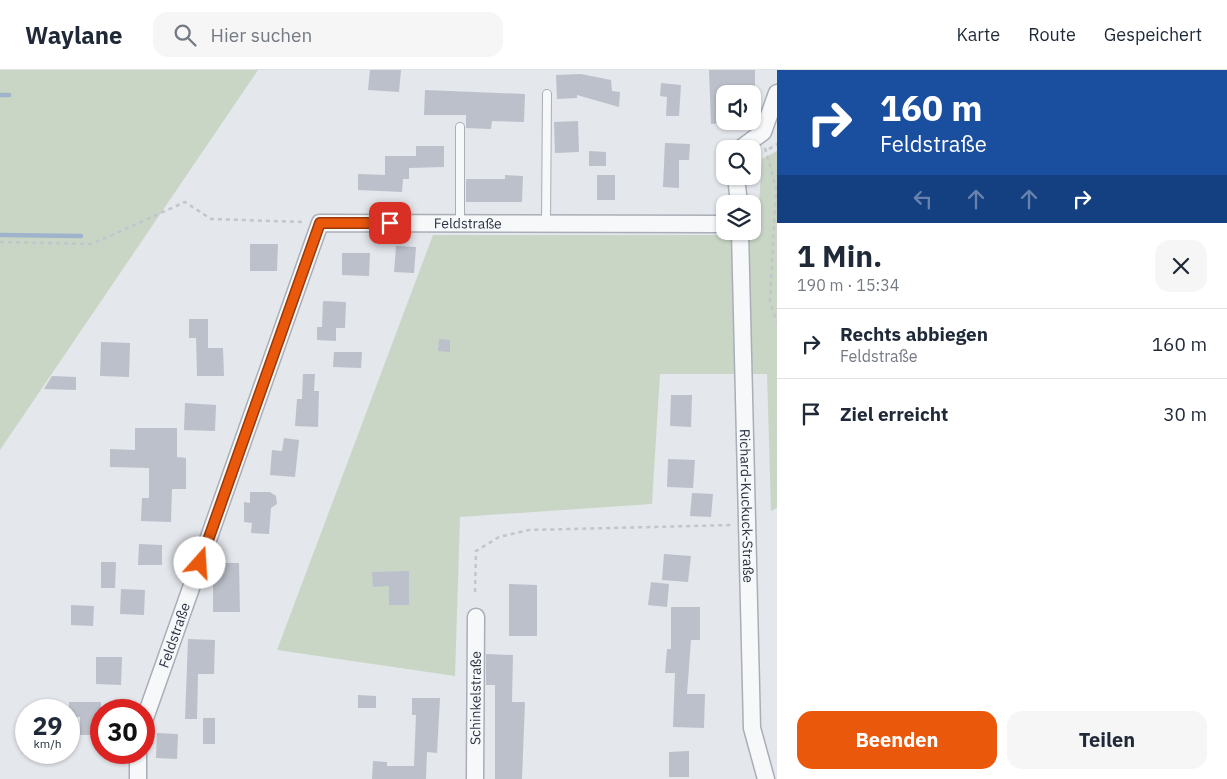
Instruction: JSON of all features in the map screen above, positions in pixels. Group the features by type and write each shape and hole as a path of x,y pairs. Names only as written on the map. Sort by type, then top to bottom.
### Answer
{"street":[{"path":"752,140 763,132 777,94"},
{"name":"Feldstraße","path":"152,699 320,223 716,224"},
{"name":"Richard-Kuckuck-Straße","path":"740,240 752,728 766,779"},
{"name":"Schinkelstraße","path":"475,779 476,617"},
{"path":"138,764 138,779"}],"lane":[{"path":"546,224 547,94"},
{"path":"460,127 460,223"}],"path":[{"path":"763,132 765,151 776,188 770,302 777,323"},
{"path":"765,151 777,144"},
{"path":"0,242 92,244 185,202 211,219 320,223"},
{"path":"475,592 476,551 499,537 522,532 747,525"}],"green space":[{"path":"0,70 258,70 0,450"},
{"path":"777,151 777,508 771,511 767,374 660,374 652,504 460,517 455,676 277,650 433,235 716,235 716,240 761,240 760,195 762,159"}],"building":[{"path":"370,70 401,70 399,92 368,90"},
{"path":"709,70 755,70 755,85 716,85 716,124 711,124"},
{"path":"581,74 611,80 612,91 620,92 619,107 577,95 577,98 557,99 556,75"},
{"path":"661,83 681,85 679,116 666,116 667,97 660,96"},
{"path":"425,90 525,94 524,122 492,121 491,129 466,128 466,115 424,115"},
{"path":"578,121 579,152 555,153 554,122"},
{"path":"665,143 690,144 689,160 679,160 679,188 663,187"},
{"path":"416,146 444,146 444,167 409,168 409,179 403,179 402,192 358,190 358,174 385,175 385,156 416,156"},
{"path":"589,151 606,152 606,166 589,166"},
{"path":"505,175 523,176 522,202 466,202 466,179 505,179"},
{"path":"597,175 615,175 615,200 597,200"},
{"path":"250,244 278,244 277,271 250,271"},
{"path":"396,246 416,247 414,273 394,272"},
{"path":"342,253 370,253 369,276 342,275"},
{"path":"323,301 346,302 345,328 336,328 336,341 317,340 317,327 322,327"},
{"path":"189,319 208,319 208,348 223,348 224,376 197,376 196,338 189,338"},
{"path":"439,339 450,340 450,352 438,351"},
{"path":"101,342 130,343 129,377 100,376"},
{"path":"334,352 362,352 361,368 333,367"},
{"path":"303,374 315,374 314,391 319,391 318,427 295,426 297,399 302,399"},
{"path":"52,376 76,377 76,390 44,389"},
{"path":"671,395 692,395 691,427 670,426"},
{"path":"185,403 216,405 215,431 184,430"},
{"path":"135,428 177,428 177,457 186,458 186,489 172,489 171,522 141,521 142,498 149,498 149,468 110,467 110,449 135,450"},
{"path":"284,438 299,440 295,477 270,475 272,450 282,451"},
{"path":"668,459 695,460 693,488 667,487"},
{"path":"250,492 270,492 276,496 277,504 271,508 269,534 251,533 252,523 244,522 244,502 250,503"},
{"path":"692,493 713,494 711,517 690,516"},
{"path":"139,544 162,545 162,565 138,565"},
{"path":"664,554 691,556 688,582 662,580"},
{"path":"101,562 116,562 115,588 101,588"},
{"path":"213,563 239,563 240,612 213,612"},
{"path":"409,571 409,605 389,605 389,586 373,587 372,572"},
{"path":"651,582 669,584 667,607 648,605"},
{"path":"509,584 537,585 537,636 509,636"},
{"path":"121,589 145,590 144,615 120,614"},
{"path":"71,605 94,606 93,626 71,625"},
{"path":"671,607 700,607 700,640 691,640 687,694 705,694 704,728 673,727 675,673 665,673 667,649 671,649"},
{"path":"188,639 215,640 214,674 198,674 197,719 185,719"},
{"path":"486,654 513,655 512,702 525,702 522,779 495,779 495,685 486,685"},
{"path":"96,657 122,657 121,685 96,684"},
{"path":"358,695 376,696 376,708 358,708"},
{"path":"412,698 440,698 437,753 427,752 426,779 372,779 373,761 387,762 387,766 414,766 416,715 412,715"},
{"path":"80,702 90,702 90,735 80,735"},
{"path":"203,718 215,718 215,744 203,744"},
{"path":"157,733 178,734 177,759 156,758"},
{"path":"689,751 689,777 669,777 669,752"}],"waterway":[{"path":"0,95 9,95"},
{"path":"0,235 81,236"}],"route":[{"path":"200,563 320,223 390,223"}]}
